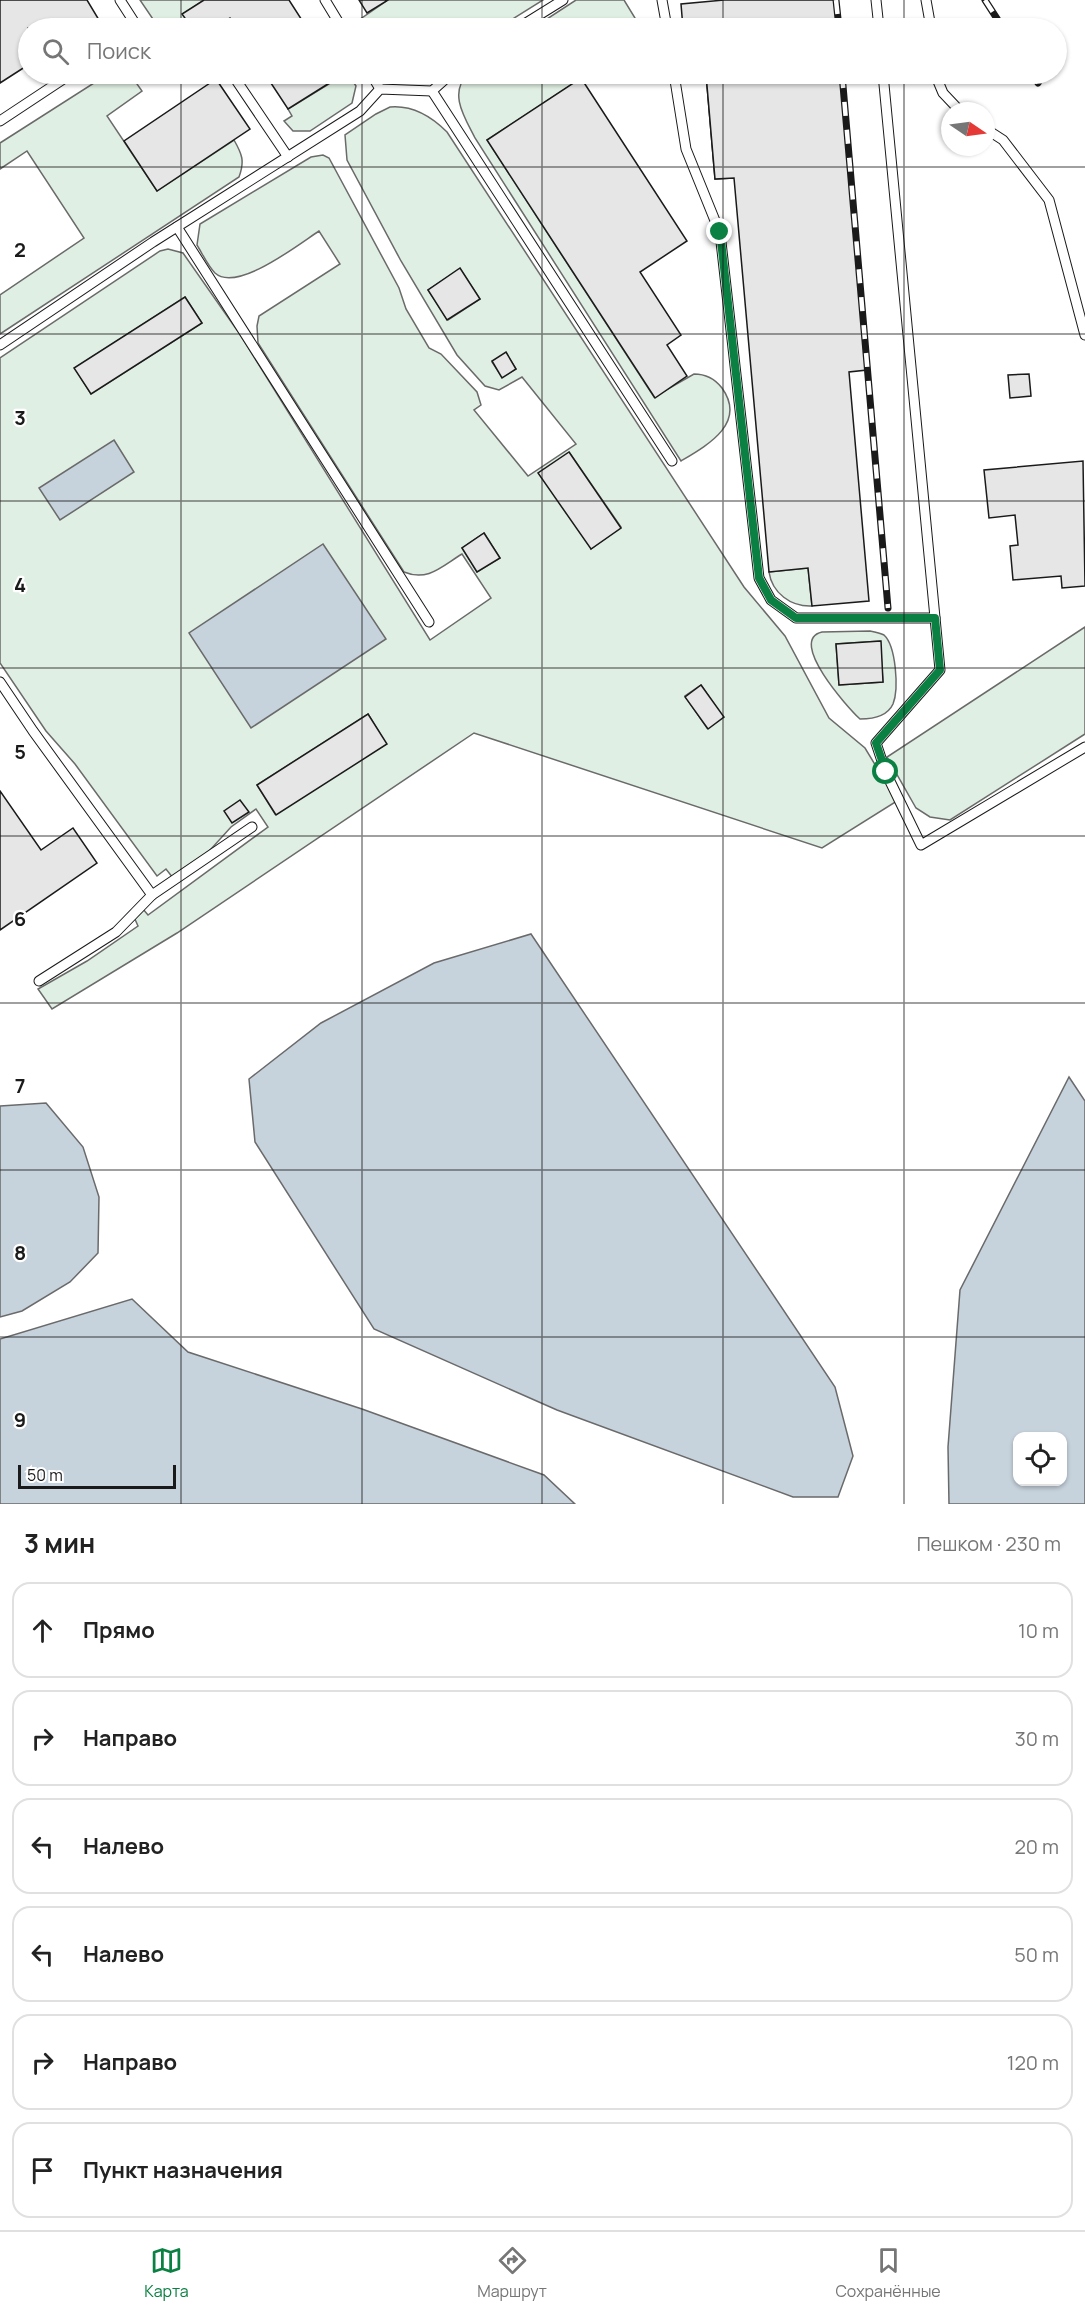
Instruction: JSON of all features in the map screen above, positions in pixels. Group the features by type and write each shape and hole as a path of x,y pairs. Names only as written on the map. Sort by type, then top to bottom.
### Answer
{"lane":[{"path":"120,0 132,18"},
{"path":"325,0 336,18"},
{"path":"534,18 563,0"},
{"path":"662,0 665,18"},
{"path":"876,0 878,18"},
{"path":"926,0 929,18"},
{"path":"0,121 56,84"},
{"path":"239,84 288,157"},
{"path":"377,84 380,88"},
{"path":"380,88 432,91 440,84"},
{"path":"676,84 686,149 720,232 759,578 771,600 796,618 935,618"},
{"path":"884,84 940,670 876,743 886,772 921,845 1085,747"},
{"path":"939,84 943,93 952,102"},
{"path":"0,345 177,227 360,111 380,88"},
{"path":"432,91 672,461"},
{"path":"995,135 1003,140 1049,200 1085,335"},
{"path":"177,227 429,622"},
{"path":"0,682 152,895"},
{"path":"39,981 116,932 152,895 252,827"}],"green space":[{"path":"140,0 204,0 183,14 186,18 152,18"},
{"path":"388,0 543,0 514,18 362,18"},
{"path":"576,0 624,0 635,18 548,18"},
{"path":"92,84 137,84 142,91 107,116 157,191 234,140 242,158 242,166 239,177 0,334 0,295 84,238 27,151 0,169 0,143"},
{"path":"329,84 355,84 356,86 352,103 310,131 293,131 284,121 292,116 288,109"},
{"path":"461,84 573,84 487,140 654,397 694,374 710,378 722,388 729,401 730,412 727,422 721,432 702,448 681,461 475,138 460,106"},
{"path":"390,107 414,110 435,121 447,132 744,587 785,636 829,718 865,748 897,801 822,848 474,733 177,933 52,1009 38,989 87,961 138,926 134,917 143,909 148,915 268,827 256,809 231,827 201,860 173,878 166,869 157,876 75,764 46,731 0,663 0,358 160,251 168,249 183,253 239,333 430,640 491,598 462,554 428,574 413,575 404,572 258,343 259,316 340,264 319,231 268,264 238,277 225,277 215,273 197,245 200,224 311,157 323,155 329,158 399,288 406,309 429,348 441,354 477,392 481,405 474,410 528,476 576,444 522,377 499,390 485,386 457,355 401,261 347,160 345,135","holes":["460,269 480,299 448,320 428,290","185,297 202,323 91,394 75,368","506,353 516,369 502,377 492,362","569,452 621,527 591,549","484,533 500,558 477,572 462,548","701,685 723,717 707,728 685,696","368,714 386,744 275,814 257,785"]},
{"path":"808,568 812,606 797,604 784,597 774,586 769,572"},
{"path":"1085,627 1085,734 950,820 930,817 916,808 887,757"},
{"path":"870,631 884,635 894,658 896,678 895,697 887,712 874,718 860,719 833,689 815,660 811,647 813,638 822,632","holes":["880,641 883,682 839,685 836,644"]}],"shaded area":[{"path":"114,440 134,472 60,520 39,488"},
{"path":"323,544 386,639 251,728 189,633"},
{"path":"531,934 835,1387 853,1456 838,1497 793,1497 557,1410 374,1329 255,1142 249,1079 321,1023 434,963"},
{"path":"1069,1077 1085,1101 1085,1504 949,1504 948,1447 960,1290"},
{"path":"46,1103 83,1147 99,1197 98,1253 70,1282 22,1311 0,1317 0,1106"},
{"path":"132,1299 188,1352 362,1409 544,1475 575,1504 0,1504 0,1339"}],"building":[{"path":"0,0 87,0 98,18 18,18 18,71 0,83"},
{"path":"204,0 289,0 301,18 185,18 182,14"},
{"path":"359,0 388,0 367,13"},
{"path":"724,0 834,0 836,18 682,18 681,4"},
{"path":"209,84 219,84 250,129 157,191 124,141"},
{"path":"272,84 328,84 288,109"},
{"path":"572,84 585,84 687,241 640,272 681,335 667,345 687,376 655,398 487,140"},
{"path":"707,84 725,84 734,178 715,179"},
{"path":"707,84 842,84 867,370 849,372 869,601 812,606 808,568 769,572 734,178 715,179"},
{"path":"460,268 480,299 447,320 428,290"},
{"path":"185,297 202,323 91,394 74,368"},
{"path":"506,352 516,369 502,378 492,361"},
{"path":"1029,374 1031,396 1010,398 1008,375"},
{"path":"569,452 621,528 591,549 538,473"},
{"path":"1083,461 1085,586 1062,588 1061,576 1013,580 1010,546 1018,545 1015,515 989,518 984,470"},
{"path":"484,533 500,558 477,572 462,548"},
{"path":"881,641 883,682 839,685 836,644"},
{"path":"701,685 724,717 708,729 685,697"},
{"path":"368,714 387,744 276,815 257,785"},
{"path":"0,791 41,850 73,828 97,863 0,930"},
{"path":"240,800 249,812 232,823 224,811"}],"railway":[{"path":"836,0 838,18"},
{"path":"985,0 997,18"},
{"path":"843,84 888,608"}],"route":[{"path":"720,232 759,578 771,600 796,618 935,618 940,670 876,743 886,772"}]}
